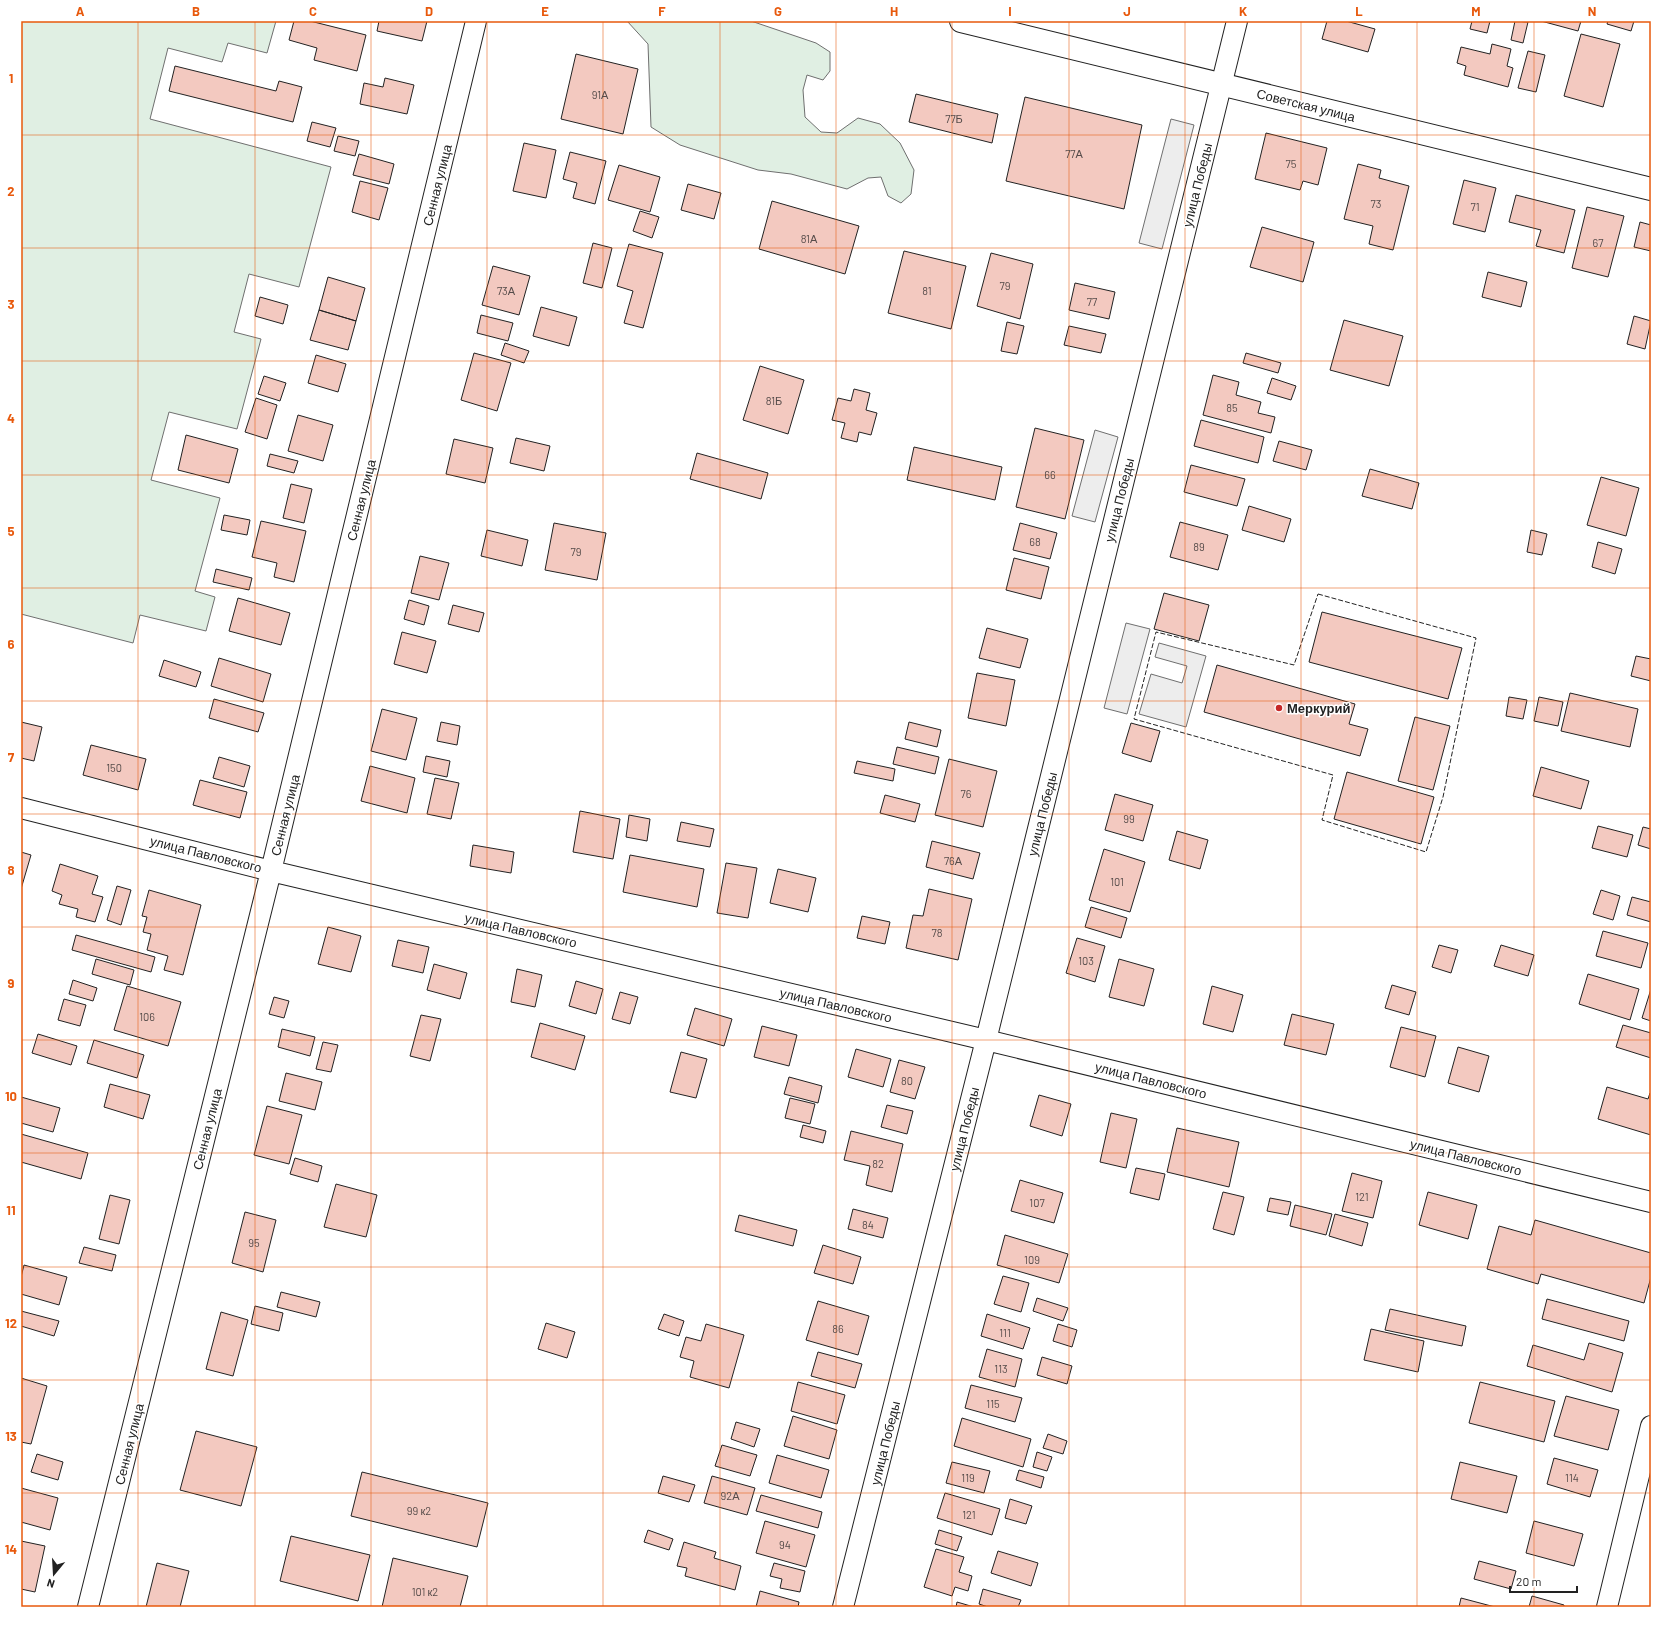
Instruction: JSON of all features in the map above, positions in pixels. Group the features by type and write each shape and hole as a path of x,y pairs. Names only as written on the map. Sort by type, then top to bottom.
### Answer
{"street":[{"name":"Сенная улица","path":"88,1607 271,871 476,21"},
{"name":"Советская улица","path":"961,21 1651,189"},
{"name":"улица Победы","path":"843,1607 986,1040 1221,84 1238,21"},
{"name":"улица Павловского","path":"21,808 271,871 986,1040 1651,1202"},
{"path":"1607,1607 1651,1426"}],"green space":[{"path":"21,21 276,21 267,53 228,43 222,62 168,48 150,119 331,167 299,287 249,274 234,332 261,339 237,429 169,412 151,480 220,498 195,591 215,597 206,631 140,615 133,643 21,614"},
{"path":"627,21 751,21 816,43 830,52 830,71 823,80 807,75 803,90 805,117 821,132 837,133 858,118 880,124 900,143 914,170 911,194 901,203 888,196 881,177 868,178 847,189 791,174 758,170 680,145 651,127 648,44"}],"shaded area":[{"path":"1171,119 1194,125 1162,249 1139,243"},
{"path":"1095,430 1118,437 1095,522 1072,516"},
{"path":"1126,623 1150,629 1127,714 1104,708"},
{"path":"1159,643 1206,656 1186,727 1139,714 1151,674 1182,683 1187,666 1155,657"}],"building":[{"path":"294,21 310,21 366,35 357,71 314,60 317,48 289,40"},
{"path":"379,21 427,21 422,41 377,31"},
{"path":"1327,21 1346,21 1375,29 1368,52 1322,39"},
{"path":"1472,21 1490,21 1487,33 1470,29"},
{"path":"1515,21 1528,22 1523,43 1511,40"},
{"path":"1541,21 1581,21 1578,31"},
{"path":"1608,21 1634,21 1631,31 1607,24"},
{"path":"1581,34 1620,44 1603,107 1564,96"},
{"path":"1492,44 1511,49 1507,66 1513,68 1508,87 1464,75 1466,66 1457,63 1461,47 1490,54"},
{"path":"1528,51 1545,55 1536,92 1518,88"},
{"path":"576,54 638,69 623,134 561,119"},
{"path":"175,66 276,91 279,81 302,87 293,122 169,91"},
{"path":"385,78 414,85 407,114 360,104 364,83 383,87"},
{"path":"916,94 998,114 992,143 909,122"},
{"path":"1025,97 1142,125 1124,209 1006,181"},
{"path":"312,122 336,128 330,147 307,141"},
{"path":"1266,133 1327,148 1318,185 1303,181 1300,190 1255,179"},
{"path":"338,136 359,141 355,156 334,151"},
{"path":"524,143 556,150 546,198 513,191"},
{"path":"570,152 606,161 595,204 573,198 577,183 563,179"},
{"path":"359,154 394,164 389,184 353,175"},
{"path":"1358,164 1381,170 1379,178 1409,186 1393,250 1369,244 1373,226 1344,219"},
{"path":"619,165 660,177 650,212 608,200"},
{"path":"1464,180 1496,188 1485,232 1453,224"},
{"path":"360,181 388,188 379,220 352,212"},
{"path":"688,184 721,193 714,219 681,210"},
{"path":"1516,195 1575,210 1564,253 1536,246 1541,230 1509,222"},
{"path":"772,201 859,226 845,274 759,249"},
{"path":"1587,207 1624,216 1608,277 1572,268"},
{"path":"640,211 659,217 652,238 633,231"},
{"path":"1640,222 1651,225 1651,251 1634,247"},
{"path":"1262,227 1314,242 1303,282 1250,267"},
{"path":"593,243 612,248 602,288 583,283"},
{"path":"629,244 663,253 643,328 624,323 633,291 617,286"},
{"path":"904,251 966,266 951,329 888,313"},
{"path":"991,253 1033,264 1020,319 977,306"},
{"path":"493,266 530,276 519,315 482,305"},
{"path":"1488,272 1527,282 1521,307 1482,297"},
{"path":"328,277 365,288 356,321 319,310"},
{"path":"1075,283 1115,292 1109,319 1069,310"},
{"path":"260,297 288,305 283,324 255,316"},
{"path":"541,307 577,317 569,346 533,336"},
{"path":"319,310 356,321 348,350 310,340"},
{"path":"481,315 513,323 508,341 477,333"},
{"path":"1634,316 1651,321 1645,349 1627,344"},
{"path":"1344,320 1403,336 1389,386 1330,370"},
{"path":"1007,322 1024,326 1017,354 1001,351"},
{"path":"1069,326 1106,334 1101,353 1064,345"},
{"path":"505,343 529,351 524,363 501,355"},
{"path":"474,353 511,363 497,411 461,400"},
{"path":"1246,353 1281,363 1278,373 1243,363"},
{"path":"316,355 346,364 338,392 308,383"},
{"path":"760,366 804,380 788,434 743,420"},
{"path":"1213,375 1239,382 1236,395 1261,402 1258,413 1275,417 1271,433 1203,415"},
{"path":"264,376 286,383 280,401 258,394"},
{"path":"1272,378 1296,386 1291,400 1267,393"},
{"path":"854,389 870,393 866,410 877,413 871,435 859,432 857,442 841,438 845,423 832,420 838,398 851,401"},
{"path":"256,398 277,405 267,439 245,432"},
{"path":"298,415 333,425 323,461 288,451"},
{"path":"1201,420 1264,437 1258,463 1194,446"},
{"path":"1035,428 1084,440 1065,519 1016,507"},
{"path":"186,435 238,449 229,483 178,470"},
{"path":"516,438 550,446 544,471 510,463"},
{"path":"454,439 493,448 485,483 446,474"},
{"path":"1279,441 1312,450 1306,470 1273,461"},
{"path":"914,447 1002,467 995,500 907,480"},
{"path":"697,453 768,473 761,499 690,479"},
{"path":"270,454 298,461 294,473 267,466"},
{"path":"1191,465 1245,479 1237,506 1184,492"},
{"path":"1370,469 1419,483 1412,509 1362,496"},
{"path":"1601,477 1639,488 1626,536 1587,525"},
{"path":"291,484 312,489 304,523 283,518"},
{"path":"1249,506 1291,519 1284,542 1242,530"},
{"path":"224,515 250,520 247,535 221,530"},
{"path":"261,521 306,531 294,582 274,577 277,563 252,557"},
{"path":"1180,522 1228,535 1218,570 1170,557"},
{"path":"554,523 606,533 597,580 545,570"},
{"path":"1020,523 1057,533 1050,559 1013,550"},
{"path":"487,530 528,540 522,566 481,556"},
{"path":"1531,530 1547,534 1542,555 1527,552"},
{"path":"1598,542 1622,549 1615,574 1592,567"},
{"path":"420,556 449,563 439,600 411,593"},
{"path":"1014,558 1049,567 1041,599 1006,590"},
{"path":"216,569 252,578 249,590 213,582"},
{"path":"1164,593 1209,605 1199,641 1154,629"},
{"path":"238,598 290,613 281,645 229,631"},
{"path":"409,600 429,606 424,625 404,619"},
{"path":"453,605 484,613 479,632 448,624"},
{"path":"1322,612 1462,648 1448,699 1309,662"},
{"path":"987,628 1028,639 1020,668 979,658"},
{"path":"402,632 436,641 427,673 394,664"},
{"path":"1636,656 1651,659 1651,681 1631,676"},
{"path":"219,658 271,674 263,702 211,686"},
{"path":"164,660 201,672 196,687 159,676"},
{"name":"Меркурий","path":"1217,665 1355,704 1349,724 1368,729 1360,756 1204,712"},
{"path":"977,673 1015,680 1006,726 968,718"},
{"path":"1570,693 1638,709 1630,747 1561,731"},
{"path":"1509,697 1527,700 1523,719 1506,716"},
{"path":"1539,697 1563,702 1558,726 1534,721"},
{"path":"214,699 264,713 258,732 209,718"},
{"path":"382,709 417,718 406,760 371,751"},
{"path":"1415,717 1450,726 1433,790 1398,781"},
{"path":"21,722 42,727 34,761 21,758"},
{"path":"441,722 460,726 457,745 437,741"},
{"path":"909,722 941,730 937,747 905,739"},
{"path":"1131,723 1160,731 1151,762 1122,753"},
{"path":"91,745 146,759 138,790 83,775"},
{"path":"897,747 939,757 935,774 893,764"},
{"path":"426,756 450,761 447,777 423,772"},
{"path":"219,757 250,766 244,787 213,778"},
{"path":"949,759 997,771 983,827 935,815"},
{"path":"857,761 895,769 893,781 854,773"},
{"path":"370,766 415,778 407,813 361,801"},
{"path":"1541,767 1589,781 1581,809 1533,796"},
{"path":"1347,772 1434,797 1421,844 1334,819"},
{"path":"435,778 459,783 451,819 427,814"},
{"path":"200,780 247,792 240,818 193,805"},
{"path":"1115,794 1153,805 1143,841 1105,830"},
{"path":"885,795 920,804 915,822 880,813"},
{"path":"580,811 620,819 613,859 573,852"},
{"path":"629,815 650,819 647,841 626,837"},
{"path":"681,822 714,829 710,847 677,841"},
{"path":"1598,826 1633,835 1627,857 1592,848"},
{"path":"1643,827 1651,829 1651,849 1638,845"},
{"path":"1177,831 1208,840 1200,869 1169,860"},
{"path":"932,841 980,853 973,879 926,867"},
{"path":"473,845 514,852 511,873 470,866"},
{"path":"1104,849 1145,862 1130,912 1089,900"},
{"path":"21,852 31,855 21,889"},
{"path":"630,855 704,869 697,907 623,892"},
{"path":"726,863 757,868 748,918 717,913"},
{"path":"60,864 98,876 92,894 103,897 95,922 76,917 78,909 59,904 62,895 52,891"},
{"path":"778,869 816,878 808,912 770,903"},
{"path":"117,886 131,890 121,925 107,920"},
{"path":"929,889 972,899 958,960 906,948 913,915 923,916"},
{"path":"149,890 201,905 183,975 164,970 168,956 147,950 151,934 143,932 147,917 142,916"},
{"path":"1601,890 1620,896 1613,920 1593,914"},
{"path":"1632,897 1651,902 1651,922 1627,915"},
{"path":"1091,907 1127,918 1121,938 1085,927"},
{"path":"862,916 890,922 885,944 857,938"},
{"path":"328,927 361,936 351,972 318,964"},
{"path":"1603,931 1648,943 1641,968 1596,956"},
{"path":"76,935 155,957 151,972 72,950"},
{"path":"1077,938 1105,946 1095,982 1066,973"},
{"path":"398,940 429,947 423,973 392,966"},
{"path":"1439,945 1458,950 1451,973 1432,967"},
{"path":"1501,945 1534,955 1528,976 1494,966"},
{"path":"96,959 134,970 130,985 92,974"},
{"path":"1119,959 1154,969 1144,1006 1109,997"},
{"path":"434,964 467,973 460,999 427,990"},
{"path":"517,969 542,975 535,1007 511,1002"},
{"path":"1588,974 1639,989 1630,1020 1579,1004"},
{"path":"73,980 97,988 93,1001 69,994"},
{"path":"576,981 603,989 596,1014 569,1006"},
{"path":"1392,985 1416,992 1409,1015 1385,1008"},
{"path":"127,986 181,1002 168,1046 114,1030"},
{"path":"1212,986 1243,995 1233,1032 1203,1024"},
{"path":"1651,989 1651,1021 1642,1018"},
{"path":"620,992 638,997 630,1024 612,1019"},
{"path":"274,997 289,1001 284,1018 269,1014"},
{"path":"64,999 86,1005 80,1026 58,1020"},
{"path":"695,1008 732,1019 724,1046 687,1035"},
{"path":"1292,1014 1334,1024 1326,1055 1284,1045"},
{"path":"421,1015 441,1019 430,1061 410,1056"},
{"path":"540,1023 585,1036 575,1070 531,1057"},
{"path":"1623,1025 1651,1033 1651,1058 1616,1047"},
{"path":"762,1026 797,1035 789,1066 754,1057"},
{"path":"1401,1027 1436,1036 1425,1077 1390,1067"},
{"path":"282,1029 315,1037 310,1056 278,1047"},
{"path":"38,1034 77,1046 71,1065 32,1053"},
{"path":"94,1040 144,1055 137,1078 87,1063"},
{"path":"323,1042 338,1045 331,1072 316,1069"},
{"path":"1458,1047 1489,1056 1479,1092 1448,1083"},
{"path":"856,1049 891,1059 883,1087 848,1077"},
{"path":"681,1052 707,1059 696,1098 670,1092"},
{"path":"899,1060 925,1067 915,1099 890,1092"},
{"path":"286,1073 322,1082 315,1110 279,1101"},
{"path":"789,1077 822,1086 818,1103 784,1094"},
{"path":"110,1084 150,1095 143,1119 104,1107"},
{"path":"1607,1087 1648,1099 1651,1093 1651,1135 1598,1119"},
{"path":"1039,1095 1071,1104 1062,1136 1030,1126"},
{"path":"21,1097 60,1108 53,1132 21,1123"},
{"path":"790,1098 815,1104 810,1124 785,1118"},
{"path":"887,1105 913,1111 907,1134 881,1127"},
{"path":"267,1106 302,1115 289,1164 254,1155"},
{"path":"1111,1113 1137,1119 1126,1168 1100,1162"},
{"path":"803,1125 826,1131 823,1143 800,1137"},
{"path":"1177,1128 1239,1142 1229,1187 1167,1172"},
{"path":"851,1131 903,1144 892,1192 866,1185 870,1166 844,1160"},
{"path":"21,1134 88,1153 81,1179 21,1162"},
{"path":"295,1158 322,1166 318,1182 290,1174"},
{"path":"1136,1168 1165,1174 1159,1200 1130,1193"},
{"path":"1352,1173 1382,1181 1373,1218 1342,1211"},
{"path":"1020,1180 1063,1193 1054,1223 1011,1211"},
{"path":"336,1184 377,1195 366,1237 324,1227"},
{"path":"1223,1192 1244,1197 1234,1235 1213,1229"},
{"path":"1428,1192 1477,1205 1468,1239 1419,1225"},
{"path":"110,1195 130,1200 119,1244 99,1239"},
{"path":"1270,1198 1291,1202 1288,1215 1267,1211"},
{"path":"1295,1205 1332,1214 1326,1235 1290,1226"},
{"path":"853,1209 888,1218 883,1238 848,1229"},
{"path":"245,1212 276,1220 263,1272 232,1263"},
{"path":"1335,1214 1368,1223 1362,1246 1329,1236"},
{"path":"739,1215 797,1230 793,1246 735,1231"},
{"path":"1535,1220 1651,1253 1651,1277 1644,1303 1541,1274 1538,1284 1487,1269 1499,1226 1531,1235"},
{"path":"1005,1235 1068,1254 1059,1283 997,1265"},
{"path":"823,1245 861,1257 853,1284 814,1273"},
{"path":"84,1247 116,1255 112,1271 79,1263"},
{"path":"24,1265 67,1277 59,1305 21,1294 21,1277"},
{"path":"1003,1276 1029,1283 1021,1312 994,1304"},
{"path":"281,1292 320,1302 316,1317 277,1307"},
{"path":"1037,1298 1068,1308 1063,1321 1033,1311"},
{"path":"1547,1299 1629,1321 1624,1341 1542,1319"},
{"path":"818,1301 869,1316 858,1355 806,1340"},
{"path":"255,1306 283,1313 279,1331 251,1324"},
{"path":"1390,1309 1466,1326 1462,1346 1385,1330"},
{"path":"21,1311 59,1321 54,1336 21,1326"},
{"path":"221,1312 248,1320 233,1376 206,1369"},
{"path":"664,1314 684,1321 679,1336 658,1329"},
{"path":"987,1314 1030,1328 1023,1349 981,1336"},
{"path":"546,1323 575,1332 567,1358 538,1349"},
{"path":"706,1324 744,1335 729,1388 690,1377 694,1361 680,1357 686,1337 701,1341"},
{"path":"1058,1324 1077,1330 1072,1347 1053,1341"},
{"path":"1371,1329 1424,1341 1418,1372 1364,1360"},
{"path":"1589,1343 1623,1353 1612,1392 1527,1366 1533,1345 1584,1360"},
{"path":"987,1349 1022,1359 1015,1387 979,1377"},
{"path":"818,1352 862,1364 855,1388 811,1376"},
{"path":"1042,1357 1072,1366 1067,1384 1037,1375"},
{"path":"21,1378 47,1386 31,1444 21,1442"},
{"path":"798,1382 845,1395 837,1424 791,1411"},
{"path":"1480,1382 1555,1401 1544,1442 1469,1423"},
{"path":"971,1385 1022,1398 1015,1422 965,1408"},
{"path":"1566,1396 1619,1410 1608,1450 1554,1436"},
{"path":"793,1416 837,1430 829,1459 784,1446"},
{"path":"962,1418 1031,1439 1023,1467 954,1446"},
{"path":"736,1422 760,1429 754,1447 731,1439"},
{"path":"196,1431 257,1447 241,1506 180,1490"},
{"path":"1048,1434 1067,1441 1063,1454 1043,1448"},
{"path":"722,1445 757,1455 750,1476 715,1466"},
{"path":"1037,1452 1052,1457 1047,1471 1033,1467"},
{"path":"37,1454 63,1462 58,1480 31,1472"},
{"path":"777,1455 829,1470 821,1498 769,1483"},
{"path":"1554,1458 1598,1470 1590,1497 1547,1484"},
{"path":"952,1462 990,1471 984,1493 946,1483"},
{"path":"1460,1462 1517,1476 1507,1513 1451,1499"},
{"path":"1019,1470 1044,1477 1041,1488 1016,1480"},
{"path":"362,1472 488,1503 477,1547 351,1516"},
{"path":"663,1476 695,1485 689,1502 658,1493"},
{"path":"712,1476 755,1488 747,1515 704,1503"},
{"path":"21,1488 58,1498 50,1530 21,1522"},
{"path":"945,1493 1000,1509 992,1535 937,1518"},
{"path":"761,1495 822,1512 818,1528 756,1511"},
{"path":"1010,1499 1032,1506 1026,1524 1005,1518"},
{"path":"765,1521 815,1535 806,1567 756,1553"},
{"path":"1534,1521 1583,1534 1574,1566 1526,1553"},
{"path":"648,1530 673,1539 669,1550 644,1542"},
{"path":"939,1530 962,1537 957,1551 935,1544"},
{"path":"291,1536 370,1555 358,1601 280,1581"},
{"path":"21,1541 45,1546 35,1592 21,1589"},
{"path":"684,1542 716,1552 714,1558 741,1566 735,1590 685,1576 687,1568 677,1566"},
{"path":"936,1549 964,1557 959,1572 972,1576 968,1591 955,1587 952,1596 924,1587"},
{"path":"998,1551 1038,1563 1031,1586 991,1573"},
{"path":"393,1558 468,1576 460,1607 382,1607"},
{"path":"1479,1561 1516,1571 1511,1589 1474,1579"},
{"path":"157,1563 189,1571 180,1607 146,1607"},
{"path":"774,1563 805,1571 800,1592 780,1588 782,1579 770,1576"},
{"path":"983,1589 1021,1600 1018,1607 988,1607 979,1604"},
{"path":"760,1591 799,1602 798,1607 756,1607"},
{"path":"1532,1596 1564,1605 1564,1607 1529,1607"},
{"path":"1461,1598 1495,1607 1459,1607"},
{"path":"957,1602 974,1607 956,1607"}],"fence":[{"path":"1318,594 1476,638 1443,797 1426,852 1322,820 1333,775 1134,719 1156,632 1294,665 1318,594"}],"place":[{"name":"Меркурий","path":"1279,708"}]}
